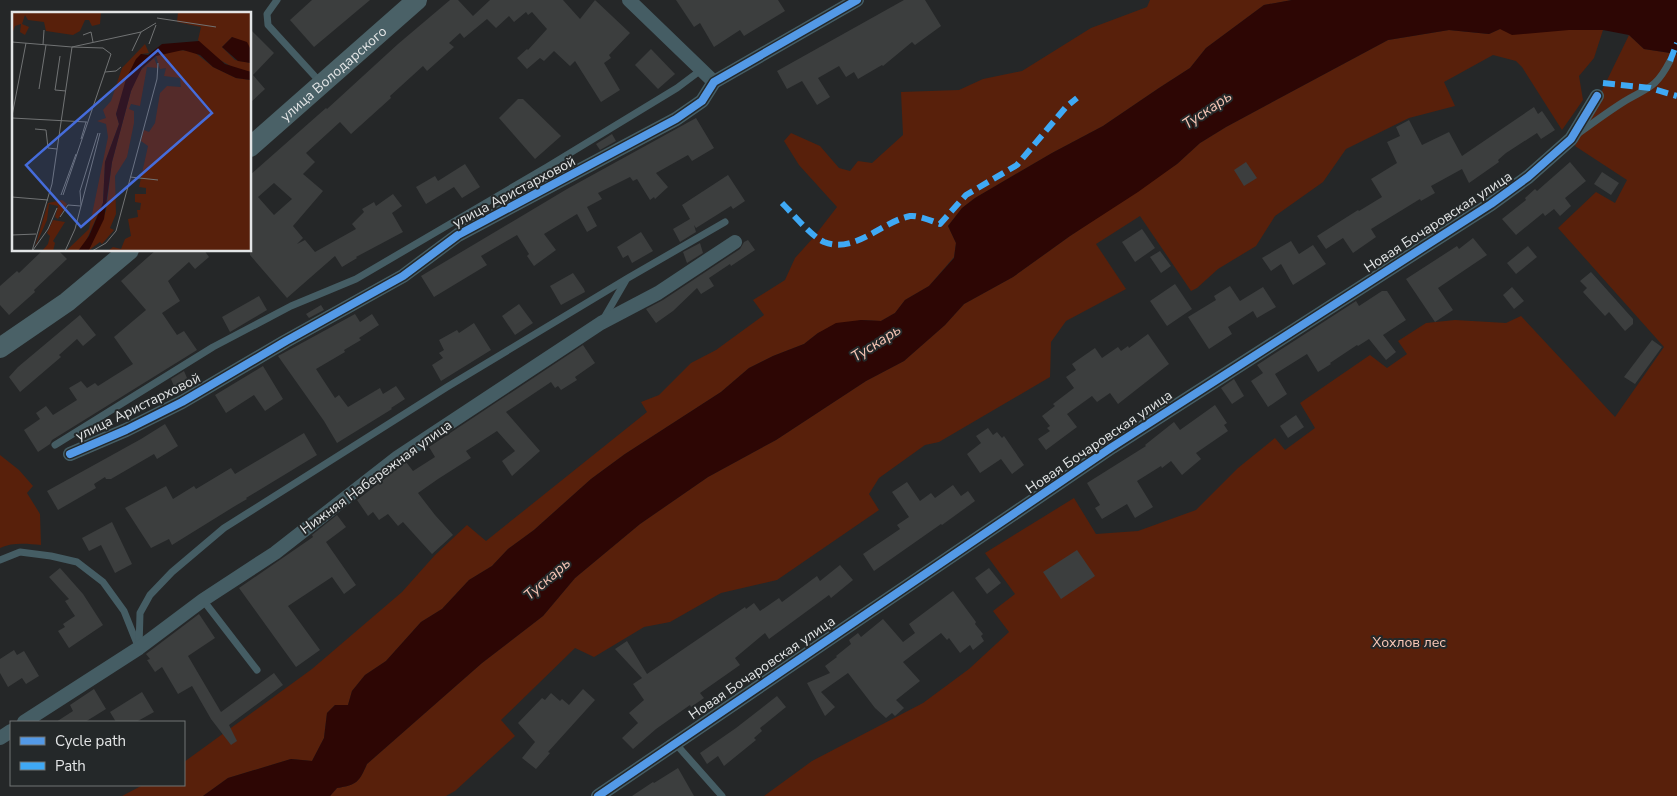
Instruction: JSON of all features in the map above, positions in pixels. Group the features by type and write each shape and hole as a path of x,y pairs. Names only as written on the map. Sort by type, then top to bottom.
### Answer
{"street":[{"name":"улица Володарского","path":"251,146 417,0"},
{"path":"629,0 714,82"},
{"name":"улица Аристарховой","path":"70,454 182,402 403,276 458,236 676,119 702,101 714,82 857,0"},
{"name":"Новая Бочаровская улица","path":"598,796 1112,447 1491,204 1528,177 1571,139 1598,96"},
{"name":"Нижняя Набережная улица","path":"26,721 139,648 203,600 275,553 398,458 601,323 658,293 735,242"},
{"path":"0,348 67,302 128,251"}],"lane":[{"path":"277,0 267,14 268,25 322,84"},
{"path":"1571,139 1624,102 1650,88 1662,77 1670,61"},
{"path":"55,444 213,346 291,306 356,278 547,167 677,88 701,70"},
{"path":"139,648 140,613 150,595 172,572 224,528 447,387 725,222"},
{"path":"601,323 628,278"},
{"path":"0,560 20,552 78,562 103,582 124,610 139,648"},
{"path":"203,600 257,670"},
{"path":"675,742 722,796"}],"green space":[{"path":"1150,0 1292,0 1264,5 1206,48 1190,68 1103,126 1052,153 975,198 962,208 948,226 956,243 954,257 929,286 905,300 895,313 881,321 861,320 818,333 804,344 749,368 721,392 625,454 591,479 534,530 508,549 492,566 469,580 442,609 421,622 386,661 365,675 352,691 348,705 335,705 327,713 324,738 312,761 291,759 228,778 203,796 122,796 141,786 185,786 185,761 312,669 402,592 435,555 467,525 486,541 647,412 641,402 659,395 691,363 716,350 764,315 753,300 785,280 795,258 837,207 799,165 784,141 791,133 820,146 839,168 850,171 858,161 872,163 903,135 901,92 959,90 983,79 1022,71 1091,28 1147,7"},
{"path":"1500,29 1603,30 1594,58 1579,76 1583,100 1562,130 1522,67 1516,61 1493,55 1444,82 1455,106 1409,118 1346,149 1323,182 1275,216 1256,246 1218,269 1191,291 1140,216 1096,244 1126,289 1066,321 1051,342 1050,377 939,442 925,445 879,478 869,494 879,510 777,580 721,593 670,622 644,627 594,657 575,648 501,720 515,736 455,791 446,796 330,796 337,788 349,786 356,782 367,764 482,663 543,616 575,578 640,524 708,477 776,440 866,381 904,361 945,325 964,304 1013,277 1177,164 1200,143 1226,127 1388,40 1449,30 1489,34"},
{"name":"Хохлов лес","path":"1629,35 1644,49 1677,54 1677,796 764,796 812,761 923,703 969,669 1009,632 993,611 1015,594 985,553 1074,498 1096,534 1138,531 1196,510 1238,468 1275,438 1285,450 1315,428 1300,403 1370,355 1387,368 1407,354 1398,341 1426,323 1455,320 1506,323 1521,316 1615,417 1664,347 1558,228 1596,192 1615,203 1627,180 1575,146"},
{"path":"0,455 19,470 33,486 27,493 40,514 41,545 15,544 0,548"}],"water":[{"name":"Тускарь","path":"1292,0 1677,0 1677,54 1644,49 1629,35 1603,30 1569,30 1512,35 1500,29 1489,34 1449,30 1388,40 1226,127 1200,143 1177,164 1138,192 1070,236 1013,277 964,304 945,325 904,361 866,381 776,440 708,477 640,524 575,578 543,616 482,663 367,764 362,775 353,784 337,788 330,796 203,796 228,778 291,759 312,761 324,738 327,713 335,705 348,705 352,691 365,675 386,661 421,622 442,609 469,580 492,566 508,549 534,530 591,479 625,454 721,392 749,368 804,344 818,333 836,323 861,320 881,321 895,313 905,300 929,286 954,258 956,243 948,226 962,208 975,198 1052,153 1103,126 1190,68 1206,48 1264,5"}],"building":[{"path":"312,0 370,0 314,47 290,20"},
{"path":"450,0 458,0 473,16 490,0 563,0 580,19 595,0 630,33 609,55 611,58 604,63 620,90 601,102 575,61 570,66 554,51 544,61 540,58 527,69 517,58 528,50 547,29 532,12 528,15 526,12 514,22 509,16 496,28 487,19 464,38 460,33 449,43 454,47 427,71 423,66 351,134 340,122 306,153 315,162 303,174 323,191 293,226 303,238 297,244 305,240 315,252 356,229 352,224 364,212 362,209 374,202 376,206 393,194 402,206 392,213 403,232 356,257 342,267 335,256 287,298 250,255 251,174 327,109 398,44","holes":["274,183 292,199 274,215 258,197"]},
{"path":"676,0 778,0 785,11 744,36 740,30 714,47 700,23 694,27"},
{"path":"904,0 925,0 941,26 915,45 912,42 883,66 858,79 854,72 846,77 839,66 818,78 830,97 817,105 802,81 787,89 777,71"},
{"path":"251,30 274,53 253,75 265,89 251,102"},
{"path":"651,49 675,74 658,89 635,65"},
{"path":"518,99 523,99 561,136 535,159 499,118"},
{"path":"1534,107 1538,114 1542,111 1555,130 1541,139 1537,133 1506,153 1498,160 1499,162 1469,183 1462,169 1431,186 1435,193 1421,201 1420,199 1371,229 1376,237 1353,253 1343,238 1326,249 1317,236 1382,197 1371,179 1397,163 1387,142 1400,136 1396,127 1409,120 1422,145 1449,132 1462,156"},
{"path":"696,118 714,148 692,161 688,155 656,173 668,187 655,199 654,197 650,200 637,179 633,181 630,177 598,193 602,199 587,207 597,226 587,232 577,214 544,234 556,250 534,266 517,235 481,256 487,265 434,297 421,276 567,189"},
{"path":"612,134 616,141 600,150 596,144"},
{"path":"1246,162 1257,178 1244,186 1234,170"},
{"path":"1570,162 1586,181 1565,198 1571,206 1560,216 1554,209 1545,216 1543,213 1516,235 1502,219 1526,200 1525,198 1535,189 1537,191"},
{"path":"465,164 480,187 462,198 454,187 426,204 416,187 435,176 438,181"},
{"path":"1602,172 1619,183 1611,195 1594,184"},
{"path":"728,175 745,201 733,209 731,206 696,228 694,225 696,232 680,242 673,229 690,219 682,205"},
{"path":"1142,229 1155,248 1135,262 1122,242"},
{"path":"641,232 653,251 632,263 628,255 623,258 617,247"},
{"path":"1473,238 1487,255 1438,288 1453,310 1435,322 1406,279 1457,246 1459,249"},
{"path":"748,240 755,250 709,278 714,286 701,294 697,288 673,311 656,323 646,309 663,300 740,249 744,242"},
{"path":"1291,241 1299,254 1313,245 1326,264 1293,285 1281,264 1271,271 1262,258"},
{"path":"700,243 703,253 687,263 683,252"},
{"path":"1528,246 1537,257 1516,274 1507,263"},
{"path":"42,251 59,251 67,259 34,290 35,292 9,315 0,305 0,286 17,271 19,273"},
{"path":"155,251 205,251 209,257 195,269 189,262 168,281 180,301 162,313 177,335 184,331 197,350 52,440 50,444 38,452 24,430 40,419 36,413 46,406 53,415 77,400 69,388 81,381 87,388 95,383 98,386 133,364 114,337 146,310 121,281"},
{"path":"1160,251 1171,266 1161,273 1150,257"},
{"path":"1591,272 1633,319 1633,324 1625,331 1609,312 1605,316 1583,292 1587,288 1580,281"},
{"path":"573,273 585,292 561,305 550,286"},
{"path":"1175,284 1192,309 1167,326 1150,301"},
{"path":"1230,286 1240,301 1263,287 1276,307 1257,318 1253,311 1228,327 1232,334 1209,349 1188,317 1216,300 1214,296"},
{"path":"1512,287 1524,301 1514,309 1503,295"},
{"path":"1382,291 1387,291 1406,320 1383,335 1396,352 1386,360 1369,339 1318,372 1307,354 1275,374 1287,394 1268,407 1251,381 1263,373 1257,365 1356,301 1359,306"},
{"path":"259,296 267,310 230,332 222,317"},
{"path":"519,304 533,323 515,335 502,316"},
{"path":"321,305 324,310 309,318 306,314"},
{"path":"355,314 360,322 372,314 379,325 359,338 361,340 344,350 345,352 316,369 335,398 339,395 348,407 380,388 383,394 396,386 405,399 337,443 324,421 278,356"},
{"path":"80,315 96,335 83,346 77,339 59,355 61,357 20,392 9,377 18,367"},
{"path":"474,323 491,350 441,381 432,365 443,358 439,353 444,350 439,340 457,330 459,333"},
{"path":"1148,334 1169,364 1118,404 1110,393 1097,402 1092,396 1067,414 1077,427 1046,450 1038,439 1050,431 1047,428 1050,426 1042,416 1055,406 1053,404 1074,388 1066,377 1076,370 1072,364 1095,348 1102,358 1118,347 1121,351 1128,346 1129,348"},
{"path":"1652,340 1662,347 1635,384 1624,377"},
{"path":"583,345 595,363 575,377 577,380 561,390 558,386 555,388 551,382 506,412 540,451 512,476 502,461 515,451 497,431 466,451 471,458 418,493 453,535 432,554 403,522 398,526 388,514 379,520 373,512 368,516 357,500 406,462 413,471 435,457 429,447"},
{"path":"263,366 283,399 265,411 254,395 226,413 215,395"},
{"path":"184,371 190,385 176,391 171,379"},
{"path":"1234,379 1244,396 1232,404 1221,388"},
{"path":"1215,405 1227,423 1224,425 1228,431 1196,453 1201,459 1182,475 1171,461 1137,481 1153,507 1135,518 1127,504 1102,519 1095,508 1100,505 1087,483 1146,446 1174,422 1180,430"},
{"path":"1296,415 1304,427 1288,438 1280,426"},
{"path":"99,424 103,430 89,437 86,432"},
{"path":"165,424 178,446 157,459 154,454 111,479 106,479 105,477 94,484 96,488 58,510 47,491"},
{"path":"988,428 993,435 997,432 1002,438 1004,436 1024,465 1012,474 1001,459 980,473 967,454 981,443 976,436"},
{"path":"304,433 317,455 172,545 169,539 151,548 125,508 166,486 173,499 194,486 196,489 231,468 235,474"},
{"path":"907,482 920,501 931,493 935,498 953,485 961,496 968,491 975,501 874,571 863,554 900,529 897,525 909,517 892,492"},
{"path":"337,515 346,527 326,542 356,585 344,594 332,577 288,606 320,650 296,667 239,588 313,537 312,535"},
{"path":"112,522 132,564 115,573 101,545 89,551 82,538"},
{"path":"1077,550 1095,576 1061,599 1043,572"},
{"path":"840,565 853,580 831,598 829,595 769,639 765,633 735,658 740,665 700,693 704,698 691,707 690,705 656,729 633,749 622,738 638,723 629,713 644,700 633,684 642,678 615,649 627,641 647,674 745,607 746,609 754,603 760,611 779,598 782,602 817,576 820,581"},
{"path":"60,568 83,594 103,625 69,648 58,631 65,627 63,624 75,616 65,601 69,599 49,577"},
{"path":"989,568 1001,583 987,594 975,578"},
{"path":"953,591 976,622 975,624 983,634 981,636 984,641 973,650 970,645 960,653 949,638 947,640 941,633 903,662 920,681 896,700 904,708 895,716 892,713 886,718 875,708 848,673 821,692 835,707 825,716 807,683 830,673 825,666 851,644 849,640 858,633 861,637 883,619 903,642 915,633 909,624"},
{"path":"199,614 215,638 188,656 221,712 274,673 283,685 229,725 237,741 231,745 211,719 192,686 178,694 162,667 155,672 147,660 150,659 146,654"},
{"path":"14,650 17,655 24,651 39,676 26,684 22,678 8,687 0,673 0,659"},
{"path":"94,689 106,709 87,721 58,721 73,711 70,705"},
{"path":"583,689 595,700 548,752 550,753 536,769 522,758 535,742 518,723 542,698 545,700 551,693 560,701 562,699 569,705"},
{"path":"142,692 154,712 138,721 115,721 110,712"},
{"path":"777,696 786,707 760,728 762,731 754,738 756,740 724,766 718,756 707,764 700,753"},
{"path":"678,768 694,796 632,796 653,782"}],"marked path":[{"path":"1670,61 1677,43"},
{"path":"1603,83 1650,88 1677,96"},
{"path":"782,203 819,239 835,245 857,241 899,219 910,216 921,217 940,224 966,195 1017,165 1066,107 1077,98"}],"cycle path":[{"path":"70,454 126,430 182,402 403,276 458,235 676,119 702,101 714,82 857,0"},
{"path":"598,796 1112,447 1491,204 1528,177 1571,139 1597,96"}]}
